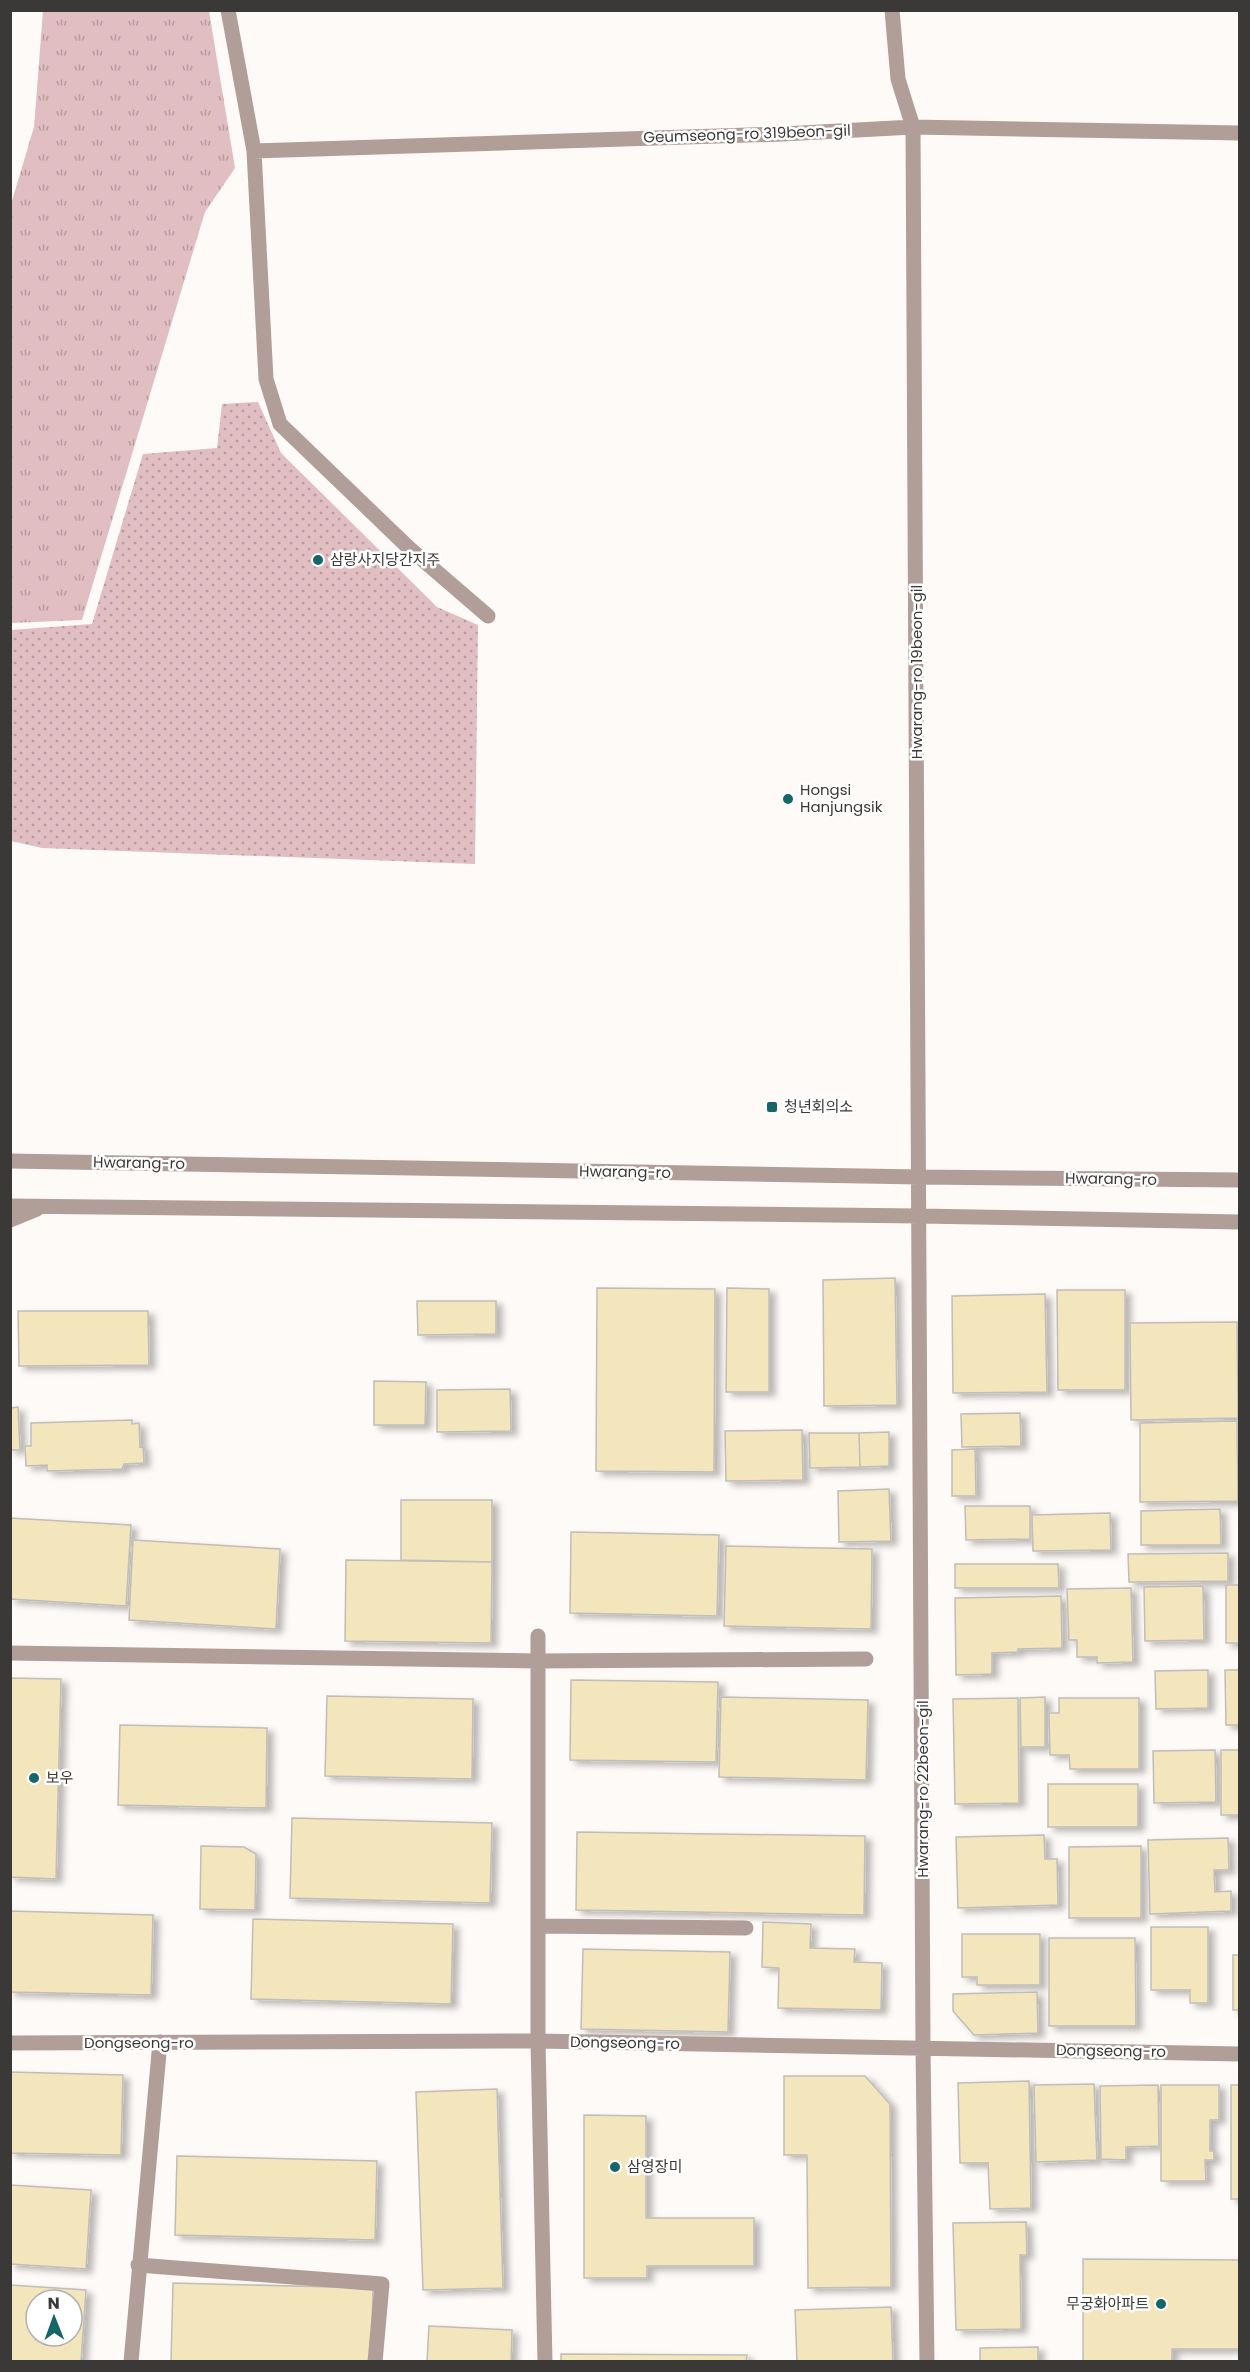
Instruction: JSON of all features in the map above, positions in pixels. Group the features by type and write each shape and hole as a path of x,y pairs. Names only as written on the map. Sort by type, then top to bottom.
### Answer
{"street":[{"path":"228,10 254,151 266,379 280,424 410,548 488,616"},
{"name":"Hwarang-ro 19beon-gil","path":"892,10 898,79 913,127 920,1216"},
{"name":"Geumseong-ro 319beon-gil","path":"254,151 783,134 913,127 1239,133"},
{"name":"Hwarang-ro","path":"10,1161 920,1177 1239,1180"},
{"path":"10,1206 920,1216 1239,1222"},
{"path":"10,1220 42,1206"},
{"name":"Hwarang-ro 22beon-gil","path":"920,1216 923,2047 927,2361"},
{"path":"538,1636 538,2042 544,2361"},
{"path":"10,1653 538,1661 866,1659"},
{"path":"538,1926 746,1928"},
{"name":"Dongseong-ro","path":"10,2043 538,2042 1239,2054"},
{"path":"131,2361 160,2043"},
{"path":"138,2265 382,2284 375,2361"}],"green space":[{"path":"43,11 209,11 235,168 205,212 82,620 11,623 11,204 34,127"},
{"path":"258,402 281,453 437,607 478,625 475,864 42,848 11,841 11,630 92,624 143,454 217,448 222,404"}],"building":[{"path":"895,1278 897,1405 824,1406 823,1280"},
{"path":"597,1288 715,1289 714,1472 596,1471"},
{"path":"727,1288 769,1289 769,1392 726,1392"},
{"path":"1057,1290 1125,1290 1125,1390 1058,1390"},
{"path":"1045,1294 1047,1392 953,1393 952,1296"},
{"path":"417,1301 496,1301 496,1334 418,1335"},
{"path":"18,1311 148,1311 149,1365 19,1366"},
{"path":"1237,1322 1238,1418 1131,1420 1130,1323"},
{"path":"374,1381 426,1382 425,1425 374,1425"},
{"path":"510,1389 511,1431 437,1432 437,1390"},
{"path":"18,1407 20,1450 10,1450 10,1408"},
{"path":"1020,1413 1021,1446 962,1447 961,1414"},
{"path":"132,1420 132,1424 139,1423 140,1447 143,1446 144,1463 124,1464 122,1469 47,1471 47,1465 26,1466 25,1446 31,1446 31,1423"},
{"path":"1237,1421 1238,1501 1140,1502 1140,1423"},
{"path":"802,1430 803,1480 726,1481 725,1431"},
{"path":"889,1432 889,1466 860,1467 859,1433"},
{"path":"809,1433 859,1433 860,1467 810,1468"},
{"path":"975,1449 976,1496 952,1496 952,1450"},
{"path":"889,1489 891,1541 839,1542 838,1491"},
{"path":"401,1500 492,1500 492,1562 401,1560"},
{"path":"965,1506 1030,1506 1030,1539 966,1540"},
{"path":"1220,1509 1221,1545 1141,1545 1141,1511"},
{"path":"1110,1513 1111,1550 1033,1551 1032,1515"},
{"path":"10,1518 131,1525 126,1606 10,1599"},
{"path":"571,1532 719,1535 717,1616 570,1613"},
{"path":"133,1540 280,1549 276,1629 129,1620"},
{"path":"726,1546 872,1549 871,1629 724,1626"},
{"path":"1228,1553 1228,1581 1129,1582 1128,1554"},
{"path":"346,1560 492,1562 491,1643 345,1641"},
{"path":"955,1564 1058,1564 1059,1588 955,1588"},
{"path":"1226,1585 1240,1585 1240,1643 1226,1643"},
{"path":"1203,1586 1204,1640 1145,1641 1144,1587"},
{"path":"1131,1588 1133,1662 1097,1663 1097,1657 1077,1657 1077,1640 1069,1640 1067,1589"},
{"path":"1061,1596 1062,1648 1018,1649 1018,1652 992,1653 992,1674 956,1675 955,1598"},
{"path":"1208,1670 1208,1708 1156,1709 1155,1671"},
{"path":"1225,1670 1240,1670 1240,1725 1226,1725"},
{"name":"보우","path":"10,1678 61,1679 56,1879 10,1877"},
{"path":"571,1680 718,1682 716,1762 570,1760"},
{"path":"327,1696 473,1699 472,1779 325,1776"},
{"path":"721,1697 868,1700 866,1780 719,1777"},
{"path":"1045,1697 1045,1747 1021,1747 1020,1698"},
{"path":"1018,1698 1019,1803 955,1804 953,1699"},
{"path":"1059,1698 1139,1698 1139,1769 1070,1769 1069,1755 1050,1755 1049,1713 1059,1713"},
{"path":"120,1725 267,1728 266,1808 118,1805"},
{"path":"1215,1750 1216,1802 1154,1803 1153,1751"},
{"path":"1221,1750 1240,1750 1240,1815 1221,1815"},
{"path":"1048,1784 1138,1784 1138,1827 1048,1827"},
{"path":"292,1818 492,1823 490,1903 290,1898"},
{"path":"577,1832 865,1836 864,1915 576,1910"},
{"path":"1044,1835 1045,1859 1057,1859 1058,1905 958,1908 956,1837"},
{"path":"1228,1838 1229,1870 1214,1870 1215,1892 1231,1891 1231,1911 1150,1914 1148,1840"},
{"path":"201,1846 244,1847 256,1854 255,1910 200,1909"},
{"path":"1141,1846 1141,1918 1069,1918 1069,1847"},
{"path":"10,1911 153,1915 151,1995 10,1992"},
{"path":"253,1919 453,1924 451,2004 251,1999"},
{"path":"1239,1921 1240,2010 1233,2010 1233,1955 1239,1955"},
{"path":"763,1922 811,1924 810,1948 855,1949 854,1962 882,1963 881,2010 778,2008 779,1968 762,1967"},
{"path":"1151,1927 1208,1927 1208,2003 1190,2003 1190,1990 1151,1990"},
{"path":"962,1934 1040,1934 1040,1985 977,1985 977,1977 962,1977"},
{"path":"1049,1938 1135,1938 1136,2026 1049,2026"},
{"path":"583,1949 730,1952 728,2032 581,2029"},
{"path":"1037,1992 1038,2033 974,2035 953,2011 953,1994"},
{"path":"10,2072 123,2075 121,2155 10,2153"},
{"path":"784,2076 865,2076 890,2104 891,2287 808,2288 807,2155 784,2155"},
{"path":"1029,2081 1031,2208 990,2209 988,2163 960,2163 958,2083"},
{"path":"1094,2084 1097,2160 1036,2162 1034,2085"},
{"path":"1158,2085 1159,2146 1126,2147 1126,2160 1101,2159 1100,2086"},
{"path":"1161,2085 1219,2085 1219,2120 1210,2120 1210,2151 1214,2151 1214,2160 1205,2160 1206,2181 1161,2181"},
{"path":"1231,2085 1240,2085 1240,2199 1231,2199"},
{"path":"497,2089 503,2288 423,2290 416,2092"},
{"name":"삼영장미","path":"584,2115 646,2116 646,2218 754,2218 754,2266 647,2266 647,2278 584,2278"},
{"path":"177,2156 377,2161 375,2240 175,2235"},
{"path":"10,2185 91,2190 86,2269 10,2264"},
{"path":"1026,2222 1027,2255 1020,2255 1021,2329 956,2330 953,2223"},
{"name":"무궁화아파트","path":"1083,2259 1240,2260 1240,2349 1172,2349 1172,2362 1083,2362"},
{"path":"173,2283 373,2288 371,2362 171,2362"},
{"path":"10,2285 56,2288 24,2288 24,2348 82,2348 81,2362 10,2362"},
{"path":"84,2290 86,2290 84,2319"},
{"path":"891,2307 893,2362 797,2362 795,2310"},
{"path":"429,2326 512,2330 511,2362 427,2362"},
{"path":"1038,2347 1038,2362 980,2362 980,2348"},
{"path":"561,2354 747,2355 746,2362 561,2362"}],"place":[{"name":"삼랑사지당간지주","path":"318,560"},
{"name":"Hongsi Hanjungsik","path":"788,799"},
{"name":"청년회의소","path":"772,1107"},
{"name":"보우","path":"34,1778"},
{"name":"삼영장미","path":"615,2167"},
{"name":"무궁화아파트","path":"1161,2304"}]}
